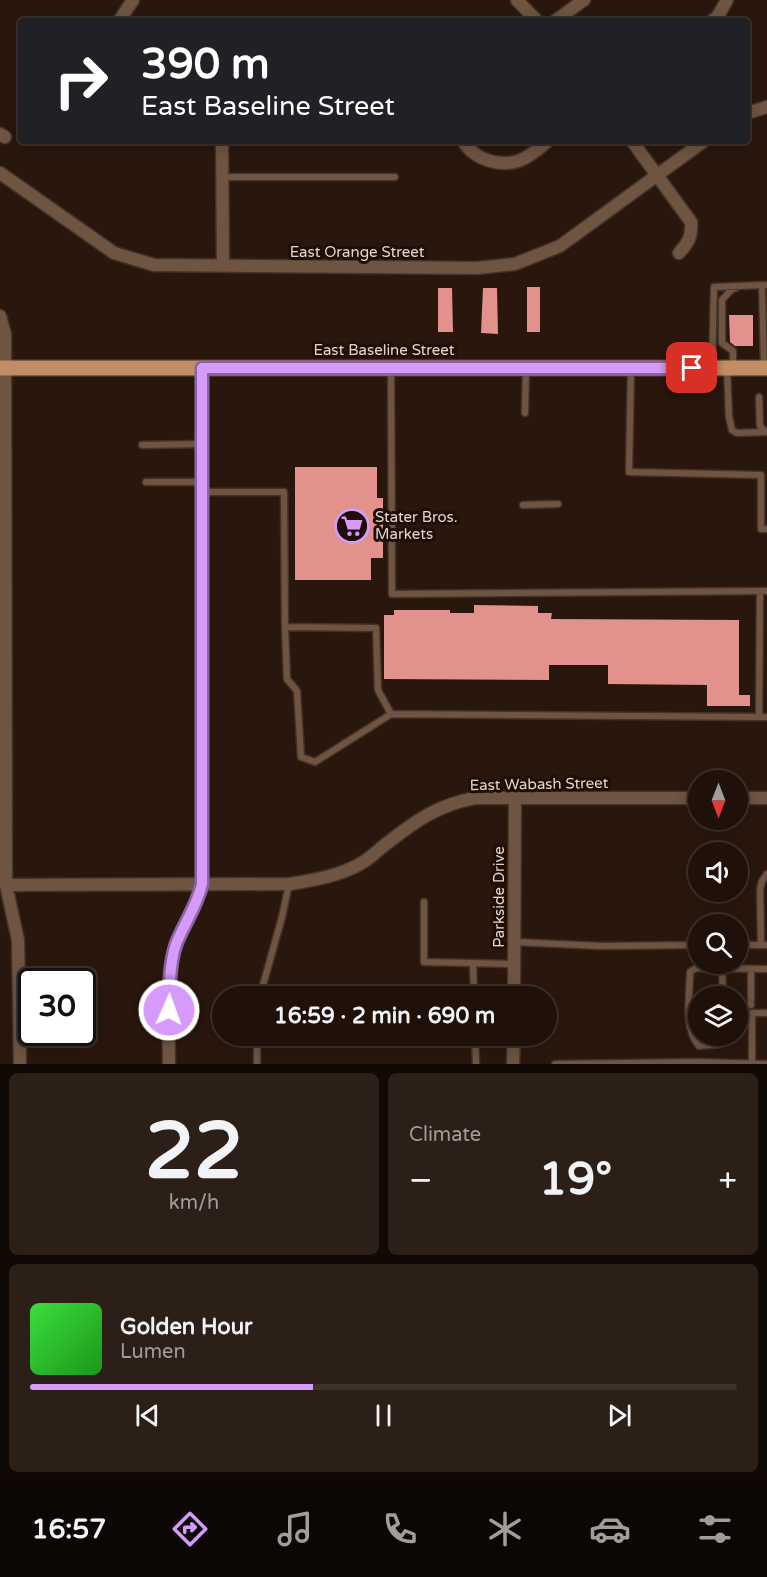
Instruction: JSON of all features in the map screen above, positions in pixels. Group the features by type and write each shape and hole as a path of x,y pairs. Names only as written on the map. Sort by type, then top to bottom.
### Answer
{"main road":[{"name":"East Baseline Street","path":"3,368 765,368"}],"street":[{"path":"121,18 133,0"},
{"path":"517,0 534,18"},
{"path":"559,18 584,0"},
{"path":"715,18 727,0"},
{"path":"750,112 767,107"},
{"path":"222,144 223,266"},
{"path":"466,144 474,154 492,162 501,163 524,159 544,144"},
{"path":"634,144 691,222 692,234 679,253"},
{"name":"East Orange Street","path":"2,178 114,253 154,265 477,268 515,264 560,246 700,144"},
{"path":"0,316 5,334 3,458 6,885 18,940 20,1064"},
{"path":"169,1064 170,978 173,956 176,944 199,898 202,884 202,368"},
{"name":"East Wabash Street","path":"6,885 288,884 322,878 361,863 430,813 453,803 475,798 688,798"},
{"name":"Parkside Drive","path":"514,986 515,798"},
{"path":"748,798 767,798"},
{"path":"513,1064 514,1046"}],"lane":[{"path":"222,177 395,177"},
{"path":"724,368 733,351 722,342 722,300 732,289 745,285"},
{"path":"765,368 764,285 714,287 732,430 737,433 766,432"},
{"path":"391,368 392,594 764,591 759,717"},
{"path":"525,413 526,368"},
{"path":"631,368 629,472 761,475 761,529 767,529"},
{"path":"759,397 760,426 766,432"},
{"path":"142,444 202,444"},
{"path":"146,482 284,492 287,679 297,691 301,757 315,762 391,714 767,717"},
{"path":"523,505 558,504"},
{"path":"285,627 376,628 378,690 391,714"},
{"path":"748,945 764,945 760,889 764,876 767,874"},
{"path":"263,986 282,917 288,884"},
{"path":"424,902 424,962 514,964"},
{"path":"514,942 601,946 688,945"},
{"path":"473,963 474,986"},
{"path":"751,1005 751,969 767,969"},
{"path":"752,1064 752,1013 767,1013"},
{"path":"257,1046 257,1064"},
{"path":"475,1046 476,1064"},
{"path":"555,1064 689,1062 767,1064"}],"building":[{"path":"527,287 540,287 540,332 527,332"},
{"path":"438,288 452,288 453,332 438,332"},
{"path":"483,288 497,288 498,334 481,333"},
{"path":"729,315 753,315 753,346 735,346 730,342"},
{"path":"295,467 377,467 377,498 383,498 383,558 371,558 371,580 295,580"},
{"path":"474,605 538,606 538,613 552,613 551,619 739,620 739,695 750,695 750,706 707,706 707,685 608,684 608,665 549,665 549,680 384,679 384,615 394,615 394,610 450,610 450,613 474,613"}],"place":[{"name":"Stater Bros. Markets","path":"352,526"}],"route":[{"path":"169,1010 170,978 176,944 199,898 202,884 202,368 692,368"}]}
